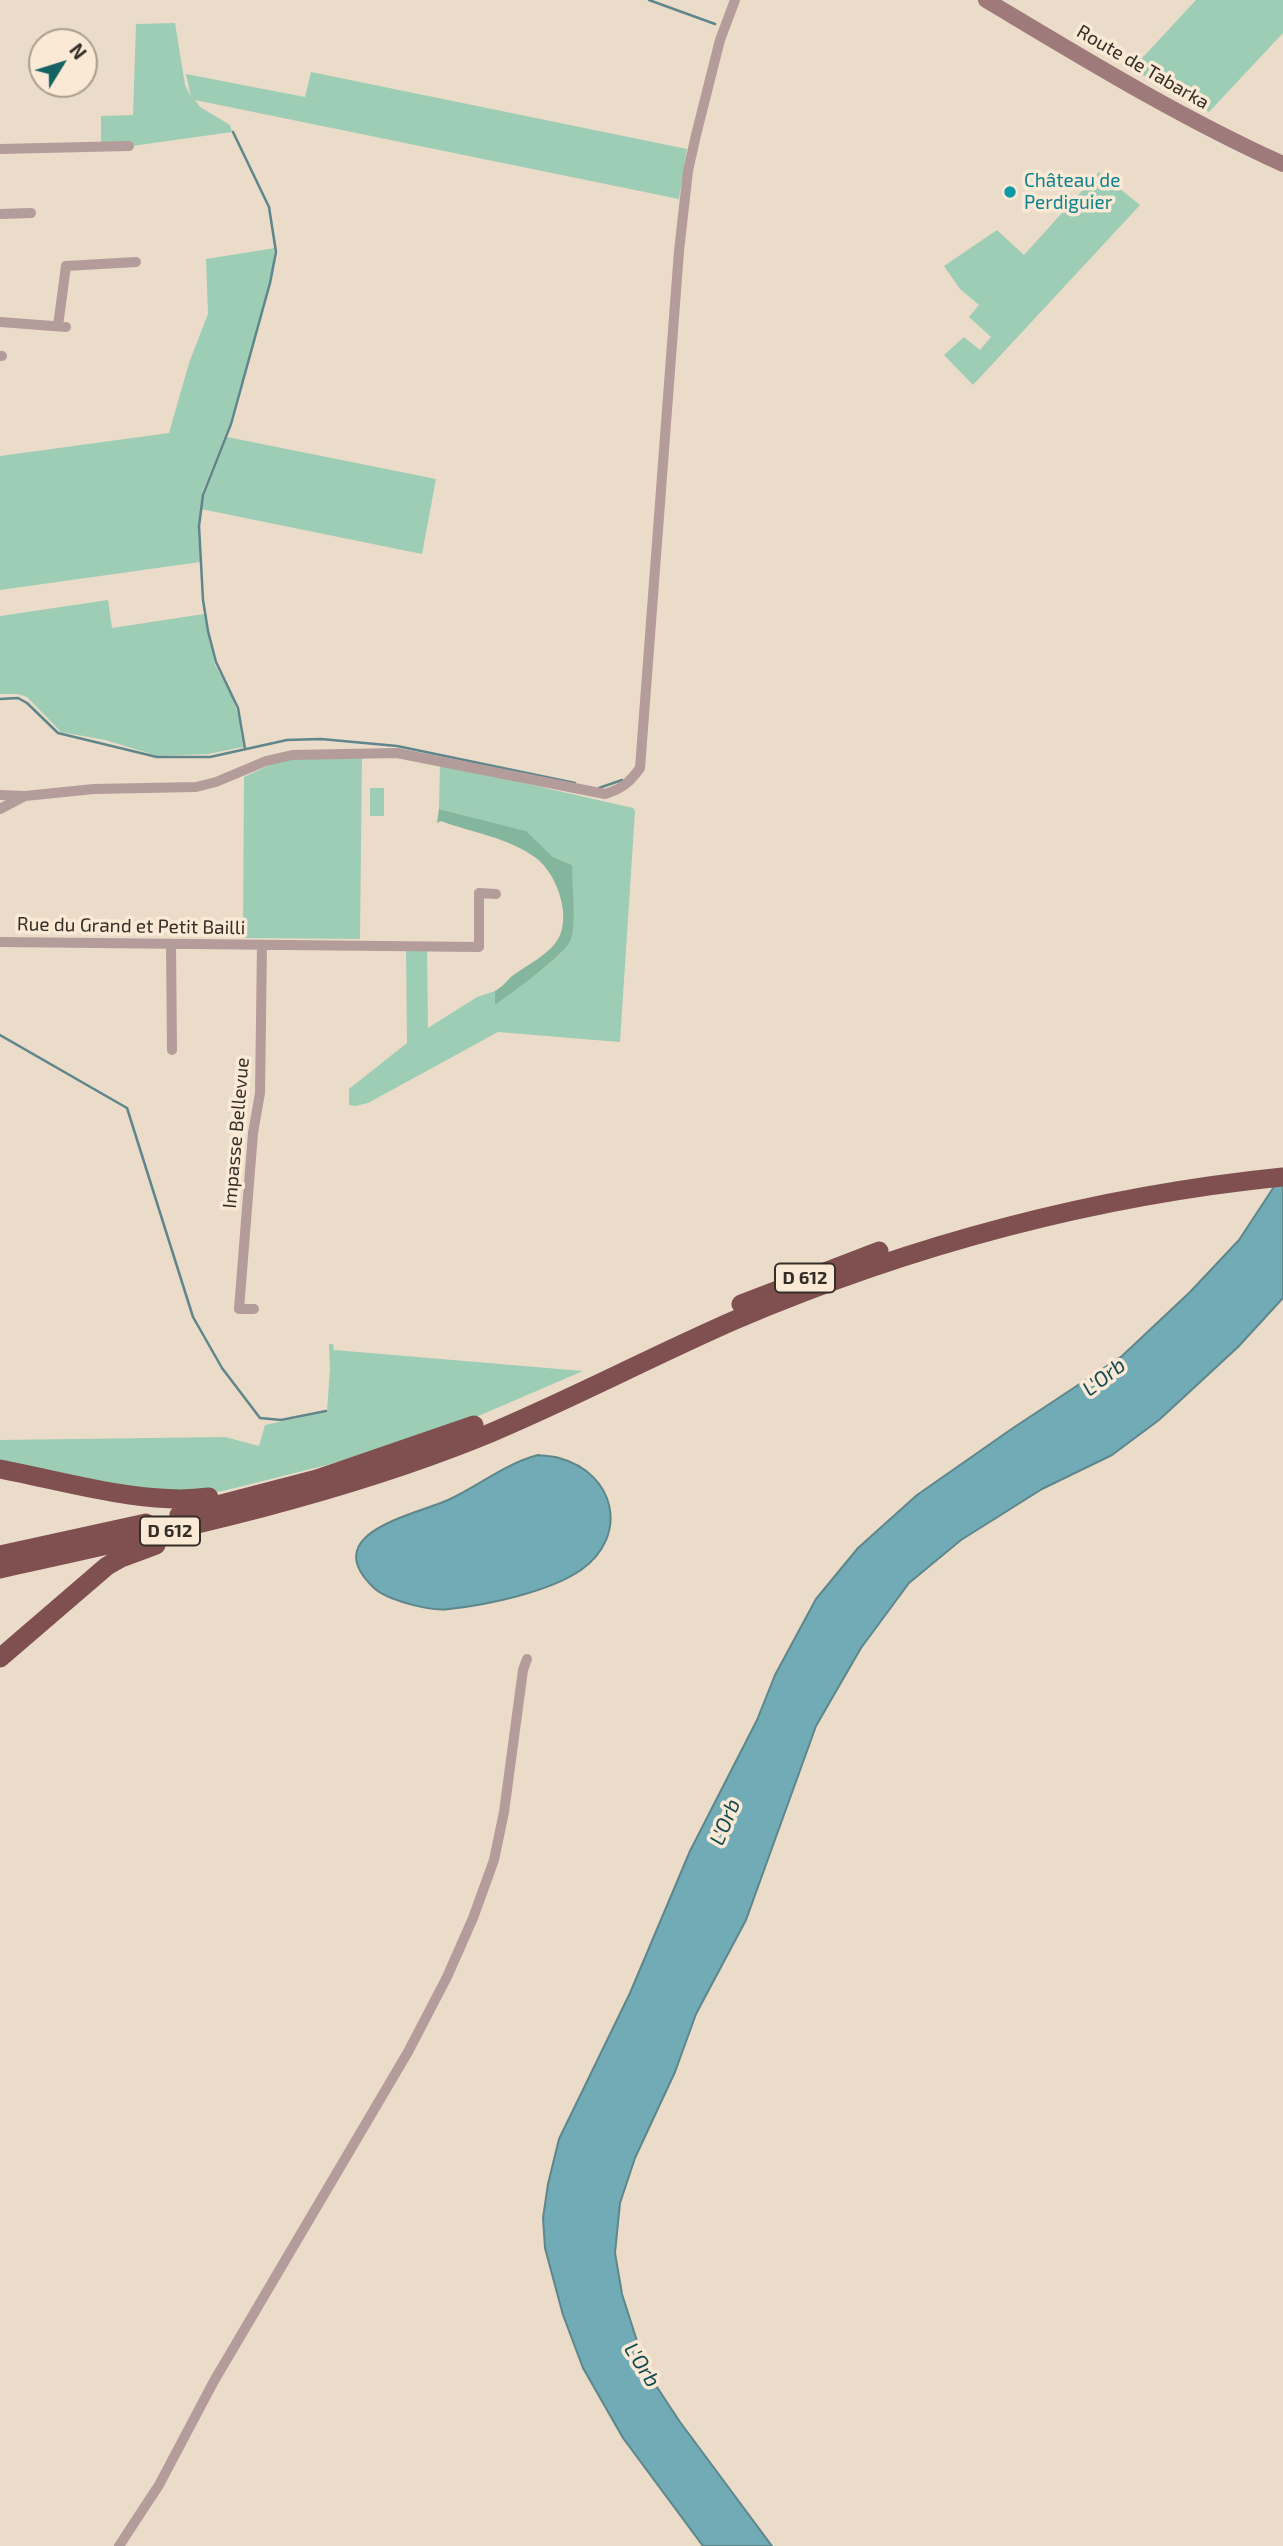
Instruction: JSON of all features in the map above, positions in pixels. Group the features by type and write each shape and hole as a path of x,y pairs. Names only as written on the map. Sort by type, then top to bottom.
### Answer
{"highway":[{"name":"D 612","path":"0,1569 239,1515 493,1419 728,1309 889,1247 1040,1205 1233,1177 1283,1164"},
{"name":"D 612","path":"1233,1177 1283,1177"},
{"path":"0,1469 136,1496 189,1500 295,1478 315,1487 295,1508 166,1542 121,1558 94,1576 0,1658"},
{"name":"D 612","path":"0,1555 315,1487"}],"main road":[{"name":"Route de Tabarka","path":"986,0 1167,106 1232,141 1283,164"}],"street":[{"path":"0,795 25,796 94,789 196,787 216,782 266,761 292,755 397,753 605,793 631,782 640,768 679,251 688,171 720,40 735,0"},
{"path":"0,149 129,146"},
{"path":"0,214 31,213"},
{"path":"0,322 62,326 66,266 136,262"},
{"path":"0,809 25,796"},
{"name":"Rue du Grand et Petit Bailli","path":"0,942 479,947 479,893 496,894"},
{"path":"171,944 172,1050"},
{"name":"Impasse Bellevue","path":"254,1309 239,1309 254,1133 260,1093 262,945"},
{"path":"119,2546 159,2485 214,2381 408,2052 447,1977 473,1918 494,1860 504,1812 523,1670 527,1659"}],"green space":[{"path":"1196,0 1283,0 1283,33 1209,112 1132,69"},
{"path":"175,23 185,85 191,97 186,74 305,97 311,72 687,149 679,199 195,100 200,107 230,125 232,132 132,146 101,144 101,116 133,115 136,24"},
{"path":"1099,172 1140,205 973,385 944,355 964,337 980,350 991,337 969,317 979,305 960,289 944,266 997,230 1024,255"},
{"path":"275,248 271,279 230,423 203,490 198,528 200,562 0,590 0,456 169,433 189,363 208,314 206,259"},
{"path":"227,437 436,479 422,554 201,509"},
{"path":"108,600 112,628 204,614 215,665 232,696 238,715 243,747 208,754 158,756 105,740 61,732 27,697 0,694 0,616"},
{"path":"362,756 360,939 243,938 244,777 274,763 293,759"},
{"path":"440,764 633,808 635,811 620,1042 498,1032 368,1103 349,1105 349,1089 407,1043 406,950 427,951 428,1028 477,997 495,991 495,1004 562,952 570,937 573,917 572,865 553,857 525,831 439,809"},
{"path":"370,788 384,788 384,816 370,816"},
{"path":"439,809 526,831 553,857 572,865 574,916 570,941 547,965 495,1005 495,991 556,942 563,926 562,904 550,873 536,858 502,840 441,821 437,823"},
{"path":"329,1344 333,1344 334,1350 583,1371 462,1423 327,1465 223,1491 186,1496 0,1465 0,1440 225,1437 259,1446 265,1425 327,1412"}],"water":[{"name":"L'Orb","path":"1283,1173 1283,1298 1238,1347 1159,1420 1112,1455 1042,1489 961,1540 909,1583 861,1648 816,1726 746,1920 696,2014 675,2072 635,2158 620,2203 615,2253 622,2294 651,2378 680,2422 772,2546 703,2546 623,2438 583,2368 563,2315 545,2248 543,2218 559,2139 630,1993 690,1851 757,1720 775,1675 816,1599 858,1548 917,1495 1122,1356 1190,1292 1239,1240"},
{"path":"538,1455 559,1458 578,1466 593,1477 609,1506 610,1523 606,1540 596,1556 581,1570 535,1591 481,1604 441,1609 421,1607 389,1597 374,1588 359,1569 356,1553 363,1540 377,1529 448,1500 514,1464"}],"waterway":[{"path":"649,0 715,24"},
{"path":"233,132 269,207 276,252 231,424 203,495 199,526 203,600 208,631 216,662 238,708 245,749"},
{"path":"0,699 18,698 27,703 58,733 157,757 210,757 287,740 321,739 397,746 575,783"},
{"path":"599,788 622,780"},
{"path":"0,1035 127,1108 193,1317 222,1368 260,1418 281,1420 326,1411"}],"place":[{"name":"Château de Perdiguier","path":"1010,192"}]}
